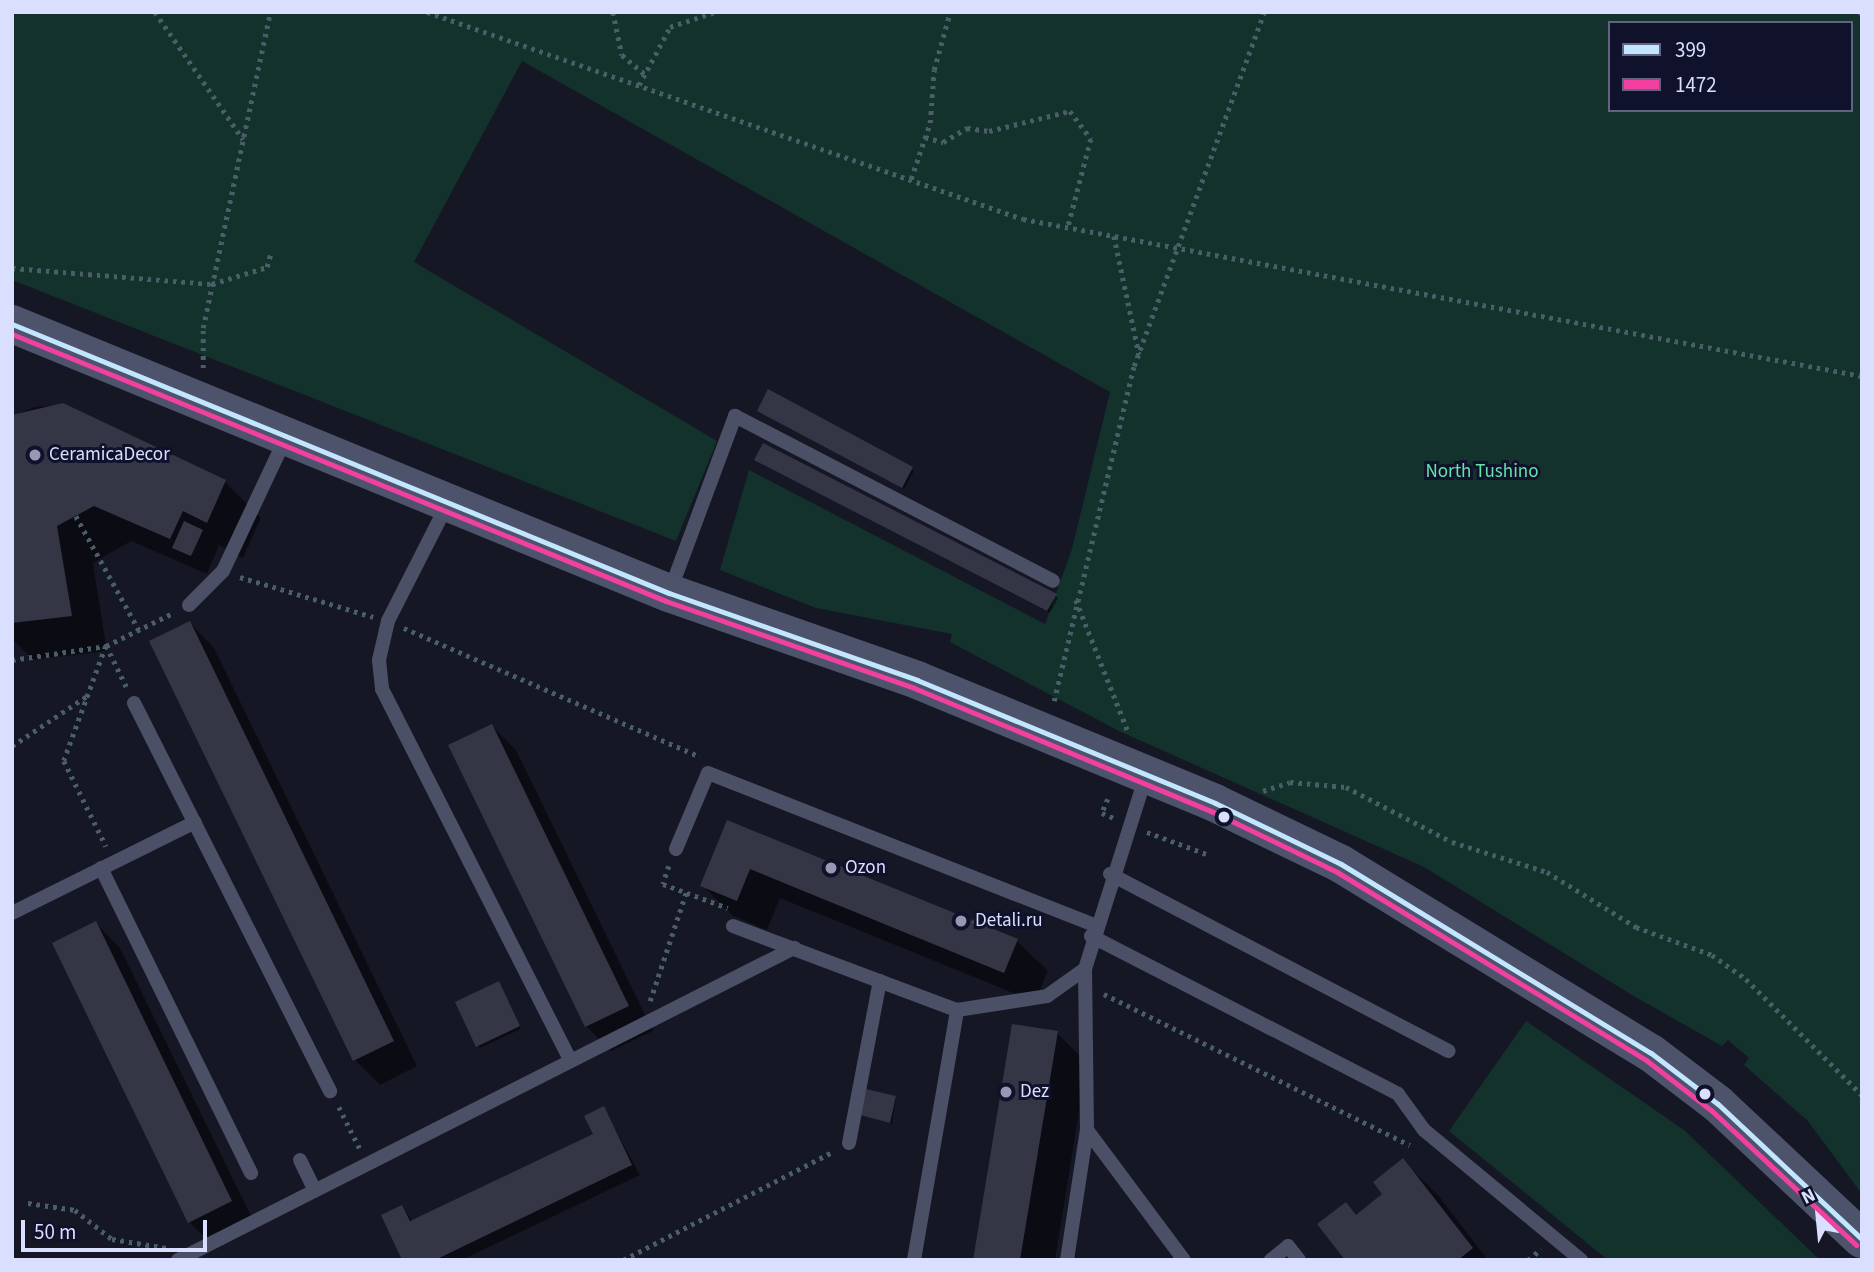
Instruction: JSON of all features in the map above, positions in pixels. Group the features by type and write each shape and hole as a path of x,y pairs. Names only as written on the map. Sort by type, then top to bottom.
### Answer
{"main road":[{"path":"12,324 288,435 447,505 669,593 1138,757 1341,864 1543,982 1718,1104 1862,1239"}],"lane":[{"path":"669,593 735,416 1053,581"},
{"path":"189,605 223,571 288,435"},
{"path":"447,505 388,621 379,660 382,689 571,1061"},
{"path":"134,703 330,1091"},
{"path":"1067,1260 1087,1130 1085,969 1138,757"},
{"path":"676,849 708,773 1093,931 1398,1094 1424,1130 1581,1260"},
{"path":"12,913 195,822"},
{"path":"107,865 251,1173"},
{"path":"1110,874 1449,1051"},
{"path":"733,926 957,1010 1047,996 1085,969"},
{"path":"178,1260 794,948"},
{"path":"849,1143 880,981"},
{"path":"914,1260 957,1010"},
{"path":"1087,1130 1184,1260"},
{"path":"300,1160 315,1191"},
{"path":"1271,1260 1288,1246 1299,1260"}],"path":[{"path":"155,12 243,140"},
{"path":"202,402 203,328 270,12"},
{"path":"428,12 1023,219 1862,376"},
{"path":"613,12 622,55 645,74"},
{"path":"639,85 670,27 715,12"},
{"path":"911,179 925,137 950,12"},
{"path":"1054,702 1076,600 1139,355 1264,12"},
{"path":"925,137 943,142 967,128 989,131 1070,111 1091,139 1068,227"},
{"path":"1114,236 1139,355"},
{"path":"12,268 212,284 267,267 271,252"},
{"path":"76,516 139,630"},
{"path":"223,571 388,621 698,754 708,773"},
{"path":"1076,600 1119,696 1138,757"},
{"path":"12,660 106,646 189,605"},
{"path":"106,646 64,761 107,865"},
{"path":"106,646 134,703"},
{"path":"12,746 88,696"},
{"path":"1258,794 1290,782 1346,787 1452,842 1547,872 1636,926 1712,955 1745,979 1862,1095"},
{"path":"676,849 663,884 737,912 733,926"},
{"path":"642,1025 687,892"},
{"path":"1087,986 1413,1147"},
{"path":"330,1091 368,1164"},
{"path":"623,1260 849,1143"},
{"path":"28,1203 75,1210 112,1239 193,1252"},
{"path":"1534,1238 1553,1253"},
{"path":"1528,1260 1544,1246"}],"green space":[{"name":"North Tushino","path":"12,12 1862,12 1862,1194 1807,1120 1744,1065 1749,1058 1728,1040 1722,1046 1632,995 1424,867 1119,731 950,642 952,634 816,608 720,570 749,470 1045,624 1072,549 1110,392 522,61 414,262 717,441 676,541 12,280"},
{"path":"1526,1021 1684,1130 1820,1260 1608,1260 1449,1131"}],"building":[{"path":"768,389 913,467 902,488 757,411"},
{"path":"63,403 226,480 207,523 183,511 170,539 94,506 57,526 72,616 12,623 12,415"},
{"path":"763,443 1057,594 1047,611 754,460"},
{"path":"184,521 203,530 191,556 172,548"},
{"path":"190,621 394,1041 353,1061 149,641"},
{"path":"492,724 629,1006 585,1027 448,745"},
{"path":"727,820 1018,939 1004,973 750,869 737,901 700,886"},
{"path":"96,921 232,1201 188,1223 52,943"},
{"path":"499,981 520,1026 476,1047 455,1002"},
{"path":"1012,1024 1058,1031 1020,1260 973,1260"},
{"path":"866,1089 896,1096 890,1123 860,1115"},
{"path":"604,1106 632,1165 435,1260 402,1260 381,1215 402,1205 410,1221 593,1134 584,1116"},
{"path":"1403,1158 1473,1248 1458,1260 1345,1260 1317,1224 1346,1202 1356,1215 1382,1194 1373,1182"}],"transit line":[{"name":"399","path":"12,324 669,593 917,680 1215,803 1341,864 1651,1053 1718,1104 1862,1239"},
{"name":"1472","path":"12,334 666,601 914,688 1211,811 1337,872 1646,1060 1712,1111 1856,1245"}],"place":[{"name":"CeramicaDecor","path":"35,455"},
{"name":"Ozon","path":"831,868"},
{"name":"Detali.ru","path":"961,921"},
{"name":"Dez","path":"1006,1092"}]}
